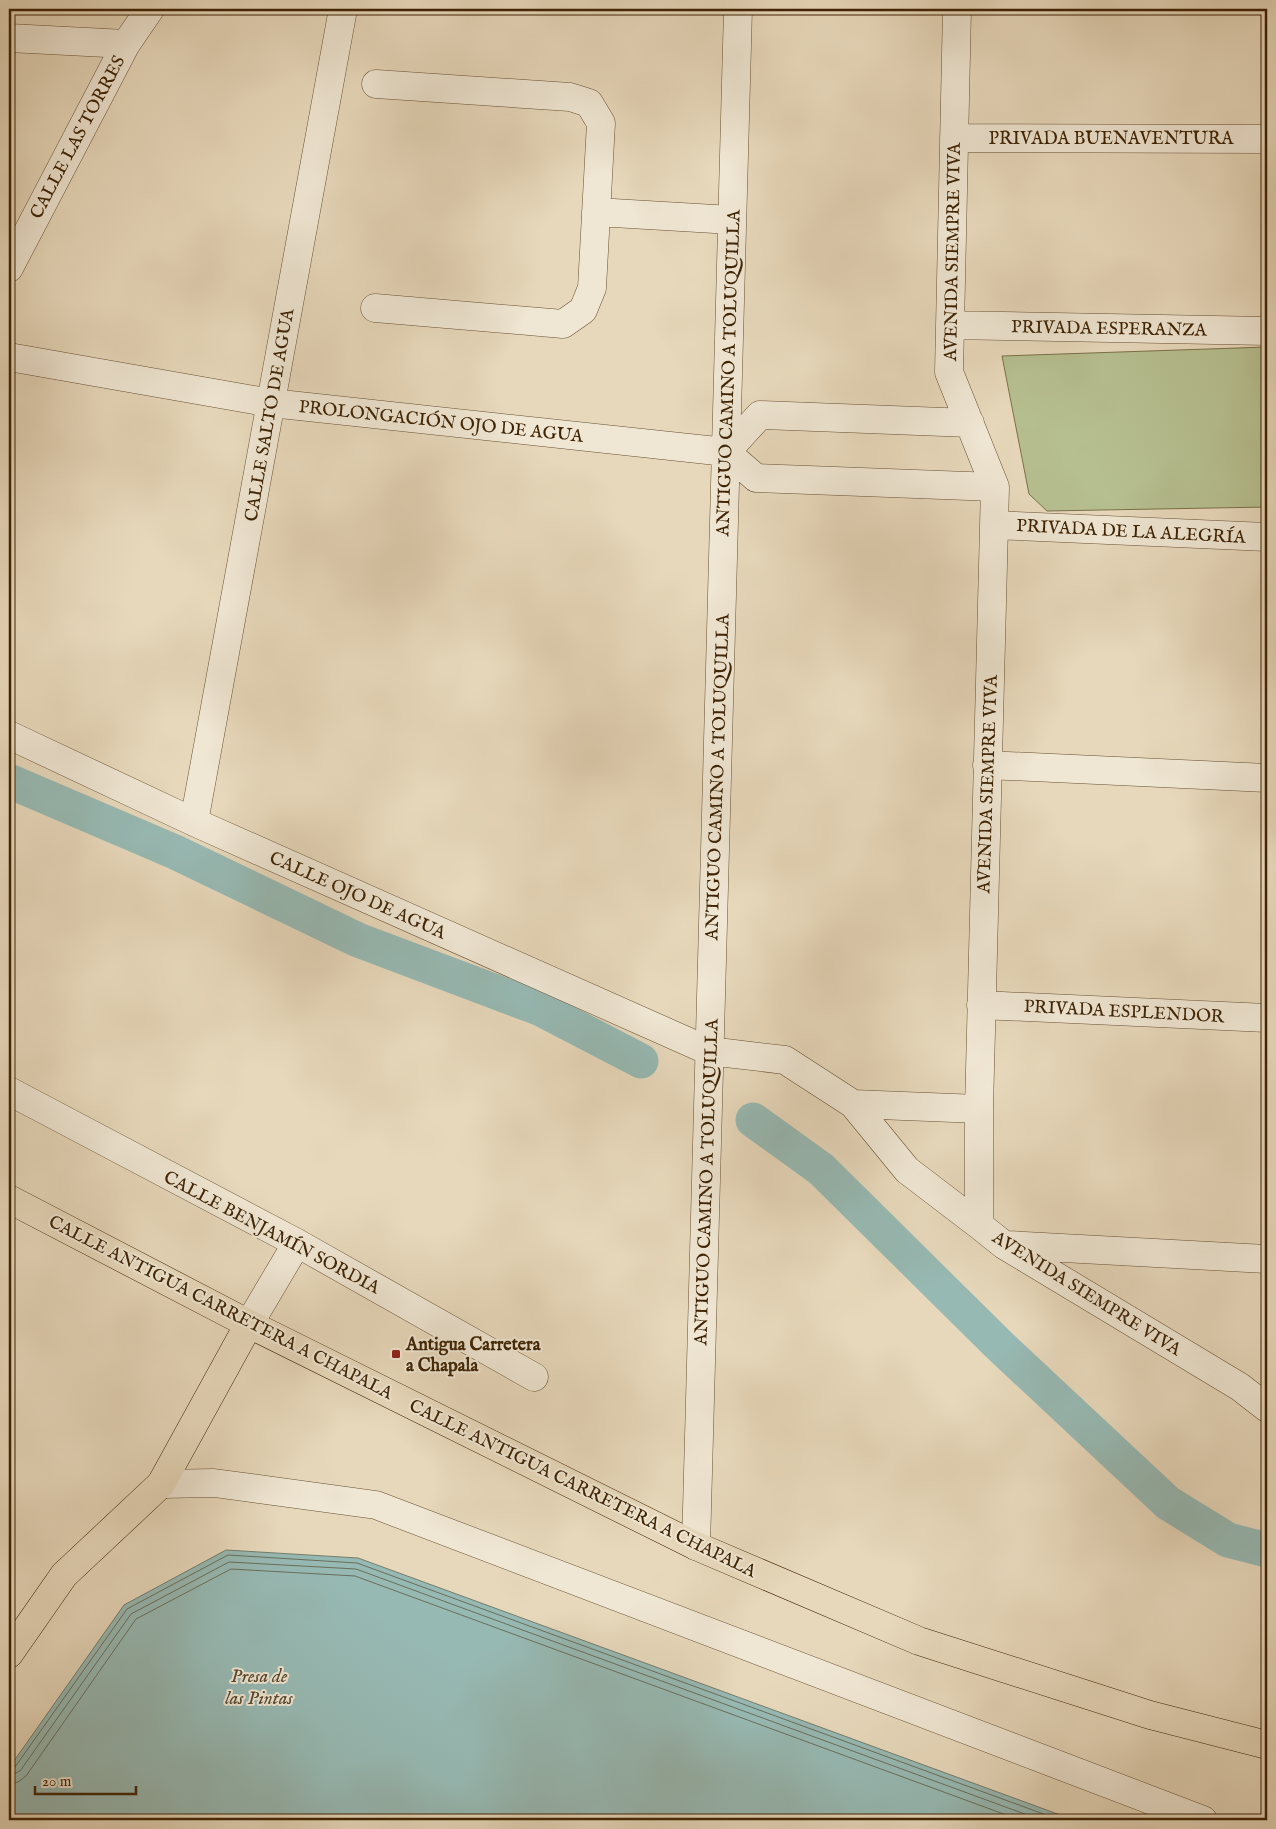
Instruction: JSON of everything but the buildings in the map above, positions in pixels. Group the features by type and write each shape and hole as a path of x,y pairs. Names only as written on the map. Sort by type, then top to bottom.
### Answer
{"main road":[{"name":"CALLE ANTIGUA CARRETERA A CHAPALA","path":"9,1199 249,1324 696,1546 919,1641 1150,1715 1267,1745"},
{"path":"9,1654 64,1575 161,1484 249,1324"}],"street":[{"name":"CALLE LAS TORRES","path":"9,268 126,44 150,9"},
{"name":"CALLE SALTO DE AGUA","path":"194,822 343,9"},
{"name":"ANTIGUO CAMINO A TOLUQUILLA","path":"696,1546 738,9"},
{"name":"AVENIDA SIEMPRE VIVA","path":"957,9 949,372 995,487 978,1109 979,1225 1004,1245 1240,1387 1267,1408"},
{"path":"9,38 126,44"},
{"path":"375,308 563,324 583,310 592,288 601,123 589,103 570,97 376,84"},
{"name":"PRIVADA BUENAVENTURA","path":"954,138 1267,138"},
{"path":"596,212 732,220"},
{"name":"PRIVADA ESPERANZA","path":"950,325 1267,331"},
{"name":"PROLONGACIÓN OJO DE AGUA","path":"9,357 271,403 726,452"},
{"path":"970,423 760,415 726,452 756,478 995,487"},
{"name":"PRIVADA DE LA ALEGRÍA","path":"994,525 1267,537"},
{"name":"CALLE OJO DE AGUA","path":"9,735 194,822 709,1052 784,1060 853,1104"},
{"path":"987,765 1267,778"},
{"name":"PRIVADA ESPLENDOR","path":"981,1005 1267,1018"},
{"name":"CALLE BENJAMÍN SORDIA","path":"9,1091 297,1243 534,1377"},
{"path":"853,1104 978,1109"},
{"path":"853,1104 907,1170 979,1225"},
{"path":"249,1324 297,1243"},
{"path":"1004,1245 1266,1259"},
{"path":"161,1484 214,1483 376,1505 1203,1820"}],"green space":[{"path":"1267,347 1267,507 1047,511 1029,494 1002,356"}],"water":[{"name":"Presa de las Pintas","path":"226,1550 358,1558 1074,1820 9,1820 9,1768 124,1605"}],"waterway":[{"path":"9,781 175,852 358,940 541,1009 641,1061"},
{"path":"753,1120 821,1169 999,1345 1168,1503 1228,1540 1267,1550"}],"place":[{"name":"Antigua Carretera a Chapala","path":"396,1354"}]}
